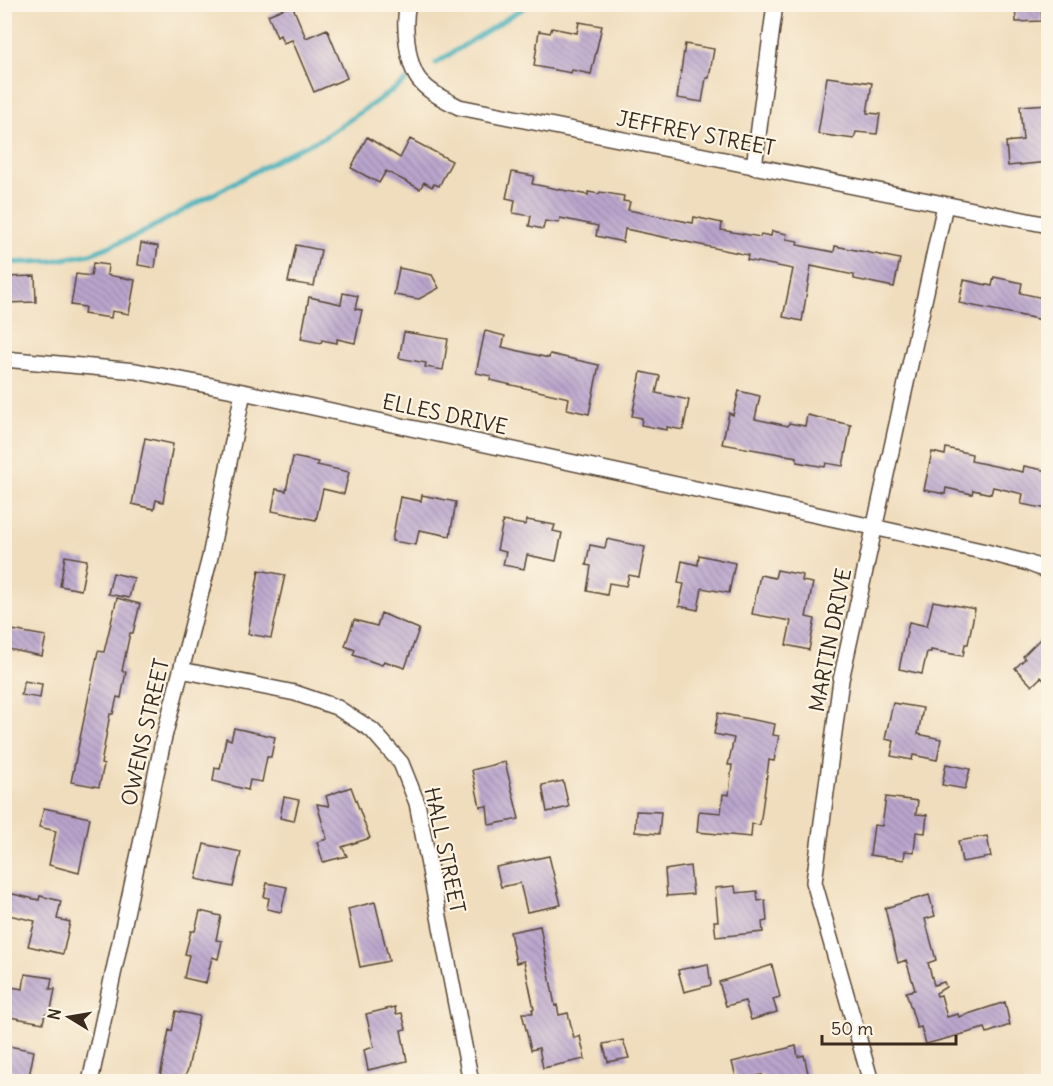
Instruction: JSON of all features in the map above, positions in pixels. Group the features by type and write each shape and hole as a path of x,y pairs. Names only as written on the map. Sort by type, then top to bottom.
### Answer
{"street":[{"name":"JEFFREY STREET","path":"408,4 405,15 410,60 419,80 438,96 459,107 1048,225"},
{"path":"754,167 775,4"},
{"name":"MARTIN DRIVE","path":"871,1082 814,882 841,680 945,205"},
{"name":"ELLES DRIVE","path":"4,359 136,371 243,392 986,552 1048,571"},
{"name":"OWENS STREET","path":"90,1082 163,741 210,557 243,392"},
{"name":"HALL STREET","path":"181,670 295,693 336,707 372,730 401,763 417,803 471,1082"}],"building":[{"path":"1015,4 1041,4 1042,21 1016,22"},
{"path":"292,5 306,38 327,29 347,78 314,92 292,40 283,43 280,35 277,37 268,15"},
{"path":"579,22 602,26 591,74 534,66 539,31 550,33 552,28 577,33"},
{"path":"685,44 714,49 702,102 677,98"},
{"path":"827,77 872,83 867,113 880,114 877,134 856,132 854,139 818,134"},
{"path":"1048,104 1048,162 1008,166 1006,142 1023,140 1020,106"},
{"path":"367,137 400,158 410,139 452,161 439,186 434,184 432,187 424,182 420,189 386,171 379,183 351,168"},
{"path":"512,172 534,176 532,184 588,195 588,192 599,194 600,192 624,196 623,201 630,202 628,210 693,223 694,217 722,223 721,230 760,237 761,234 771,236 772,231 787,234 786,239 798,241 797,245 834,252 835,246 900,259 894,287 854,279 854,275 811,266 802,321 783,317 793,269 747,260 748,255 625,229 623,242 596,236 598,226 560,218 559,223 545,221 543,229 529,226 531,216 513,213 515,200 506,198"},
{"path":"141,243 158,246 155,268 138,265"},
{"path":"296,245 321,250 314,286 288,282"},
{"path":"93,263 108,265 107,275 135,280 129,314 112,311 111,318 84,314 85,307 71,305 76,274 91,276"},
{"path":"399,268 432,275 439,288 419,299 394,295"},
{"path":"35,276 36,302 4,303 4,277"},
{"path":"994,277 1022,283 1020,293 1048,299 1048,321 959,303 964,280 992,286"},
{"path":"343,293 358,296 355,309 362,310 355,343 337,339 337,343 322,340 321,343 301,339 309,297 341,304"},
{"path":"485,331 505,336 502,347 549,358 550,354 599,365 589,414 567,409 569,398 490,380 491,376 476,373"},
{"path":"404,332 448,339 443,370 425,367 426,363 399,358"},
{"path":"641,372 660,376 656,393 689,400 683,430 667,427 667,430 641,425 642,418 632,416"},
{"path":"739,391 760,396 755,419 788,426 789,423 805,426 807,415 851,425 843,466 826,463 825,467 797,462 797,457 722,444 729,413 733,415"},
{"path":"145,438 173,444 163,502 156,500 154,509 132,504"},
{"path":"946,448 972,454 971,461 1023,472 1024,466 1048,471 1048,509 1021,504 1023,494 993,487 991,494 973,490 972,494 946,488 945,494 924,490 932,452 945,455"},
{"path":"293,457 349,472 344,494 323,489 316,520 272,511 276,489 286,491"},
{"path":"422,495 456,502 450,536 419,530 416,545 392,541 400,497 421,501"},
{"path":"527,520 555,525 553,531 562,533 556,561 527,555 524,569 503,565 506,552 497,550 503,521 525,525"},
{"path":"607,539 645,547 639,577 629,575 626,586 609,583 607,595 587,591 591,566 586,565 590,545 605,548"},
{"path":"699,555 735,563 729,593 702,588 698,610 679,606 684,584 678,583 682,561 698,565"},
{"path":"65,556 87,560 81,590 60,586"},
{"path":"259,570 285,575 271,638 248,634"},
{"path":"777,570 803,575 802,581 813,583 806,617 815,619 809,650 786,645 791,621 752,614 760,575 775,578"},
{"path":"113,573 134,578 129,598 108,594"},
{"path":"117,598 140,604 133,633 130,633 122,671 126,672 121,698 117,697 113,714 110,714 99,787 71,782 98,651 104,652"},
{"path":"933,601 975,609 968,644 965,644 963,656 931,650 927,652 922,674 899,669 909,622 927,626"},
{"path":"381,613 419,629 405,668 384,661 382,665 353,655 355,650 345,646 354,620 377,626"},
{"path":"12,630 46,636 42,656 8,649"},
{"path":"1048,631 1048,685 1041,677 1032,686 1015,668 1025,659 1023,656"},
{"path":"24,681 42,684 40,698 21,695"},
{"path":"893,703 923,708 918,734 941,739 937,760 913,755 912,760 891,756 894,741 885,739"},
{"path":"718,713 775,724 773,735 779,736 774,761 769,760 760,825 752,824 751,837 697,832 699,811 721,813 723,794 729,795 732,765 728,765 734,738 714,734"},
{"path":"234,728 275,737 271,757 267,757 262,782 250,780 248,790 213,781 215,768 220,769 226,738 231,740"},
{"path":"505,762 519,819 489,825 487,806 480,807 472,770"},
{"path":"946,764 970,769 965,789 942,785"},
{"path":"563,781 569,807 547,812 542,785"},
{"path":"351,787 370,838 342,847 347,856 323,862 317,842 327,839 317,804 329,806 326,796"},
{"path":"284,797 299,800 294,821 280,818"},
{"path":"886,797 918,801 916,814 927,815 925,833 916,832 914,852 905,851 904,860 870,855 874,825 882,826"},
{"path":"44,808 90,818 79,873 49,865 56,831 39,827"},
{"path":"636,811 661,812 659,834 635,832"},
{"path":"987,836 991,857 962,862 958,841"},
{"path":"204,844 241,852 233,887 196,879"},
{"path":"549,856 561,905 527,912 520,883 501,887 496,867"},
{"path":"690,866 693,894 667,896 665,870"},
{"path":"267,883 287,887 281,912 267,909 269,898 264,897"},
{"path":"735,886 736,893 757,891 758,901 765,900 767,921 762,922 763,932 716,937 714,921 718,921 715,888"},
{"path":"4,892 39,900 40,896 61,901 57,919 70,922 63,954 28,946 35,921 4,914"},
{"path":"929,895 935,916 925,919 936,960 928,963 934,985 944,982 946,987 936,993 937,996 941,995 947,1017 958,1014 959,1017 1005,1002 1010,1025 987,1033 985,1028 926,1044 921,1027 917,1028 906,992 915,990 906,960 898,963 885,908"},
{"path":"375,902 389,961 360,967 348,909"},
{"path":"200,911 221,916 216,940 222,941 218,959 212,957 206,983 184,978 189,955 185,954 191,931 195,931"},
{"path":"540,926 555,1006 557,1005 559,1015 568,1013 574,1038 580,1036 585,1059 543,1068 539,1048 531,1050 522,1013 533,1013 532,1009 534,1009 524,961 516,963 510,932"},
{"path":"708,964 711,985 684,992 678,970"},
{"path":"772,965 780,997 773,999 777,1012 751,1020 745,1001 726,1006 719,982"},
{"path":"25,974 52,978 50,989 55,989 50,1015 45,1014 43,1023 4,1016 4,986 23,989"},
{"path":"395,1007 396,1014 402,1013 406,1029 401,1030 407,1061 368,1070 364,1050 374,1047 366,1014"},
{"path":"176,1011 199,1016 188,1069 183,1082 159,1082 169,1030 172,1031"},
{"path":"623,1040 629,1058 608,1062 603,1044"},
{"path":"4,1045 34,1051 28,1082 4,1082"},
{"path":"796,1046 798,1057 804,1055 810,1082 764,1082 762,1075 737,1081 732,1062"}],"waterway":[{"path":"436,63 530,4"},
{"path":"4,263 52,261 90,254 138,235 291,152 323,138 406,81"}]}
